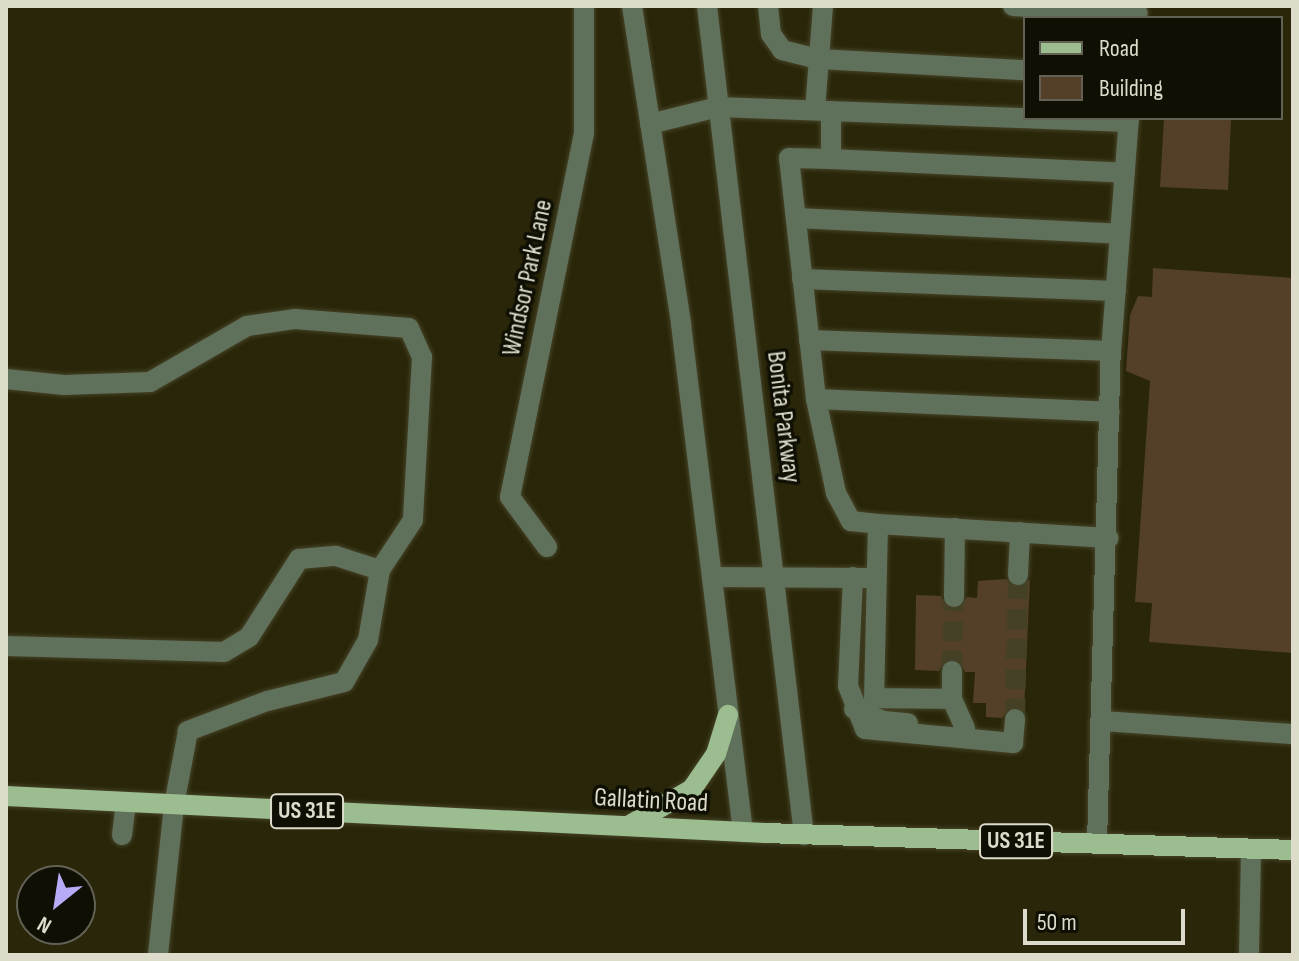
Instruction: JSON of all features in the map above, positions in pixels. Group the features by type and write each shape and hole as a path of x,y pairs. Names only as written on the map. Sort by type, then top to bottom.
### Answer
{"main road":[{"path":"628,826 692,789 716,754 728,715"},
{"name":"Gallatin Road","path":"6,796 804,835 1293,850"}],"street":[{"name":"Windsor Park Lane","path":"547,547 510,497 584,133 584,6"},
{"path":"632,6 712,577 743,832"},
{"name":"Bonita Parkway","path":"707,6 776,574 804,835"},
{"path":"768,6 771,34 782,50 819,59 1023,70"},
{"path":"823,6 819,59 831,159"},
{"path":"1013,6 1138,12"},
{"path":"650,124 718,107 1023,117"},
{"path":"1097,844 1109,538 1111,351 1129,120"},
{"path":"1109,538 851,521 836,493 816,399 789,158 1125,173"},
{"path":"796,218 1120,234"},
{"path":"802,279 1116,291"},
{"path":"6,379 64,385 150,382 247,326 295,319 409,328 422,357 413,520 380,570 368,640 344,682 267,701 188,731 174,805 158,955"},
{"path":"809,340 1111,351"},
{"path":"816,399 1110,412"},
{"path":"878,524 874,578 874,698 952,699"},
{"path":"954,597 955,528"},
{"path":"1018,575 1020,532"},
{"path":"6,646 224,652 249,637 299,559 336,556 380,570"},
{"path":"712,577 776,574 874,578"},
{"path":"853,577 848,686 857,720 873,733 970,734 1013,743 1015,719"},
{"path":"952,671 952,699 970,734"},
{"path":"1101,721 1293,734"},
{"path":"122,835 126,802"},
{"path":"1249,955 1251,849"}],"building":[{"path":"1164,120 1231,120 1228,190 1160,187"},
{"path":"1153,268 1293,278 1293,653 1149,642 1152,603 1135,602 1150,381 1126,371 1130,315 1138,296 1152,297"},
{"path":"1006,579 1018,588 1030,580 1024,710 1010,707 1002,718 986,717 986,703 973,703 975,672 965,672 959,660 946,659 939,671 915,670 916,595 941,596 947,608 955,610 967,597 977,598 978,581"}],"tunnel":[{"path":"1015,719 1018,575"},
{"path":"952,671 954,597"}]}
